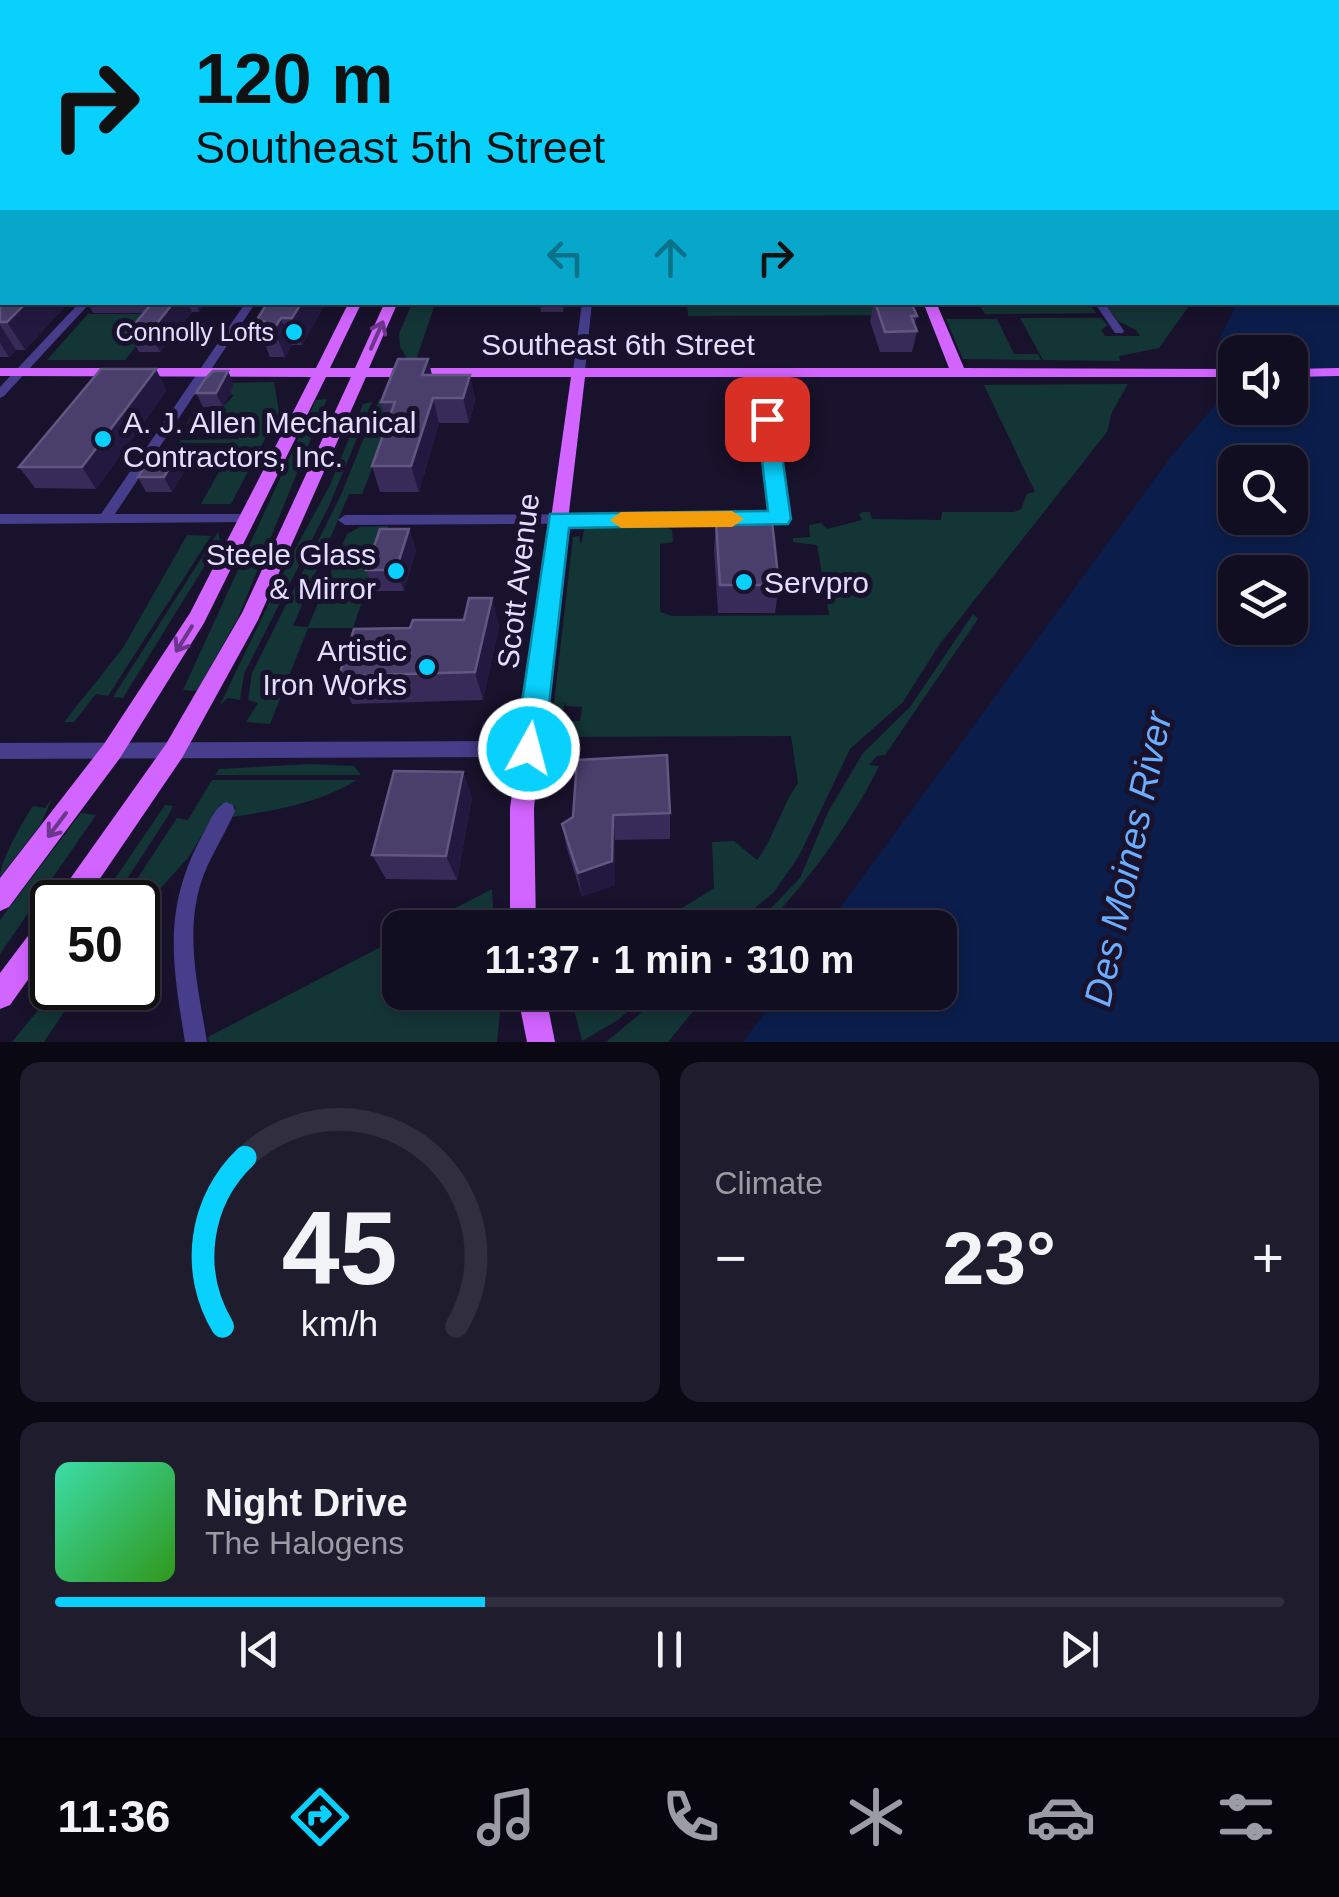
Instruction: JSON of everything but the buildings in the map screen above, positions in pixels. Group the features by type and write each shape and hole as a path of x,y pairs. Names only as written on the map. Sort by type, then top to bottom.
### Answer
{"main road":[{"path":"0,898 112,751 197,618 355,305"},
{"path":"84,880 174,751 251,615 391,305"},
{"path":"930,305 958,372"},
{"name":"Southeast 6th Street","path":"0,372 1218,373"},
{"name":"Scott Avenue","path":"522,910 520,852 529,749 578,372"},
{"path":"1308,373 1339,372"},
{"path":"0,995 30,955"},
{"path":"534,1010 540,1042"}],"street":[{"path":"0,394 83,305"},
{"path":"105,519 249,305"},
{"name":"Scott Avenue","path":"578,372 588,305"},
{"path":"1101,305 1119,331"},
{"path":"345,520 780,519 760,372"},
{"path":"0,519 247,520"},
{"path":"0,751 529,749"},
{"path":"196,1042 181,948 180,916 200,854 226,811"}],"green space":[{"path":"411,305 435,305 416,360 408,360 400,347 399,334"},
{"path":"687,305 884,305 887,315 688,316"},
{"path":"979,305 1090,305 1096,313 985,314"},
{"path":"1106,305 1190,305 1159,348 1119,356 1120,361 1043,360 1020,318 1101,318 1108,325 1101,330 1105,336 1140,336 1118,321"},
{"path":"88,314 162,314 125,360 47,360"},
{"path":"946,319 997,319 1014,354 1038,354 1041,360 963,359"},
{"path":"274,382 279,412 231,504 201,504 235,443 179,443 238,439 249,420 194,419 186,425 192,415 207,415 212,407 223,407 234,395 229,394 230,383"},
{"path":"1128,384 1112,412 1107,432 939,645 903,702 850,749 799,856 774,892 752,910 679,910 714,888 712,842 734,841 757,860 798,783 791,736 564,737 564,721 580,721 582,707 566,706 565,702 559,735 552,721 573,537 579,536 581,545 585,526 663,526 672,530 673,542 660,544 660,612 672,616 829,615 817,545 793,542 793,538 810,537 809,525 821,523 827,529 862,520 862,512 870,512 872,519 941,520 942,512 1014,512 1021,509 1027,494 1035,492 984,385"},
{"path":"393,392 388,428 362,494 349,494 293,626 308,627 347,534 360,527 388,526 353,628 308,628 270,724 246,722 258,703 248,700 252,673 341,495 379,400"},
{"path":"327,399 238,618 197,691 183,690 316,400"},
{"path":"372,402 329,506 244,674 240,700 228,698 220,705 330,485 363,404"},
{"path":"218,532 220,541 123,698 113,697"},
{"path":"187,535 211,536 108,696 96,694 74,722 64,722 123,648"},
{"path":"973,614 978,619 885,755 877,756 869,765 879,766 828,851 780,910 769,910 800,878 828,812 863,753 910,707"},
{"path":"354,766 361,775 215,775 219,769"},
{"path":"212,780 357,780 312,800 265,812 232,817 236,806 221,804 188,858 160,889 160,880 136,880 177,818 188,820"},
{"path":"52,798 41,824 0,877 8,851 33,806 45,808"},
{"path":"165,805 173,806 126,880 114,880"},
{"path":"81,813 96,815 51,880 30,880"},
{"path":"30,880 30,911 0,954 0,920"},
{"path":"492,889 493,910 452,910"},
{"path":"382,946 382,1010 500,1010 497,1042 209,1042 208,1037"},
{"path":"38,1010 65,1010 44,1042 12,1042"},
{"path":"574,1010 629,1010 618,1020 582,1041"},
{"path":"645,1010 694,1010 668,1042 606,1042"}],"water":[{"name":"Des Moines River","path":"1236,305 1339,305 1339,1042 743,1042 767,1010 957,1010 957,910 838,910 1173,454 1216,404 1218,396 1218,425 1308,425 1308,335 1221,335"}],"slow traffic":[{"path":"621,520 732,519"}],"place":[{"name":"Connolly Lofts","path":"294,332"},
{"name":"A. J. Allen Mechanical Contractors, Inc.","path":"103,439"},
{"name":"Steele Glass & Mirror","path":"396,571"},
{"name":"Servpro","path":"744,582"},
{"name":"Artistic Iron Works","path":"427,667"}],"route":[{"path":"529,749 558,520 780,519 767,419"}]}
